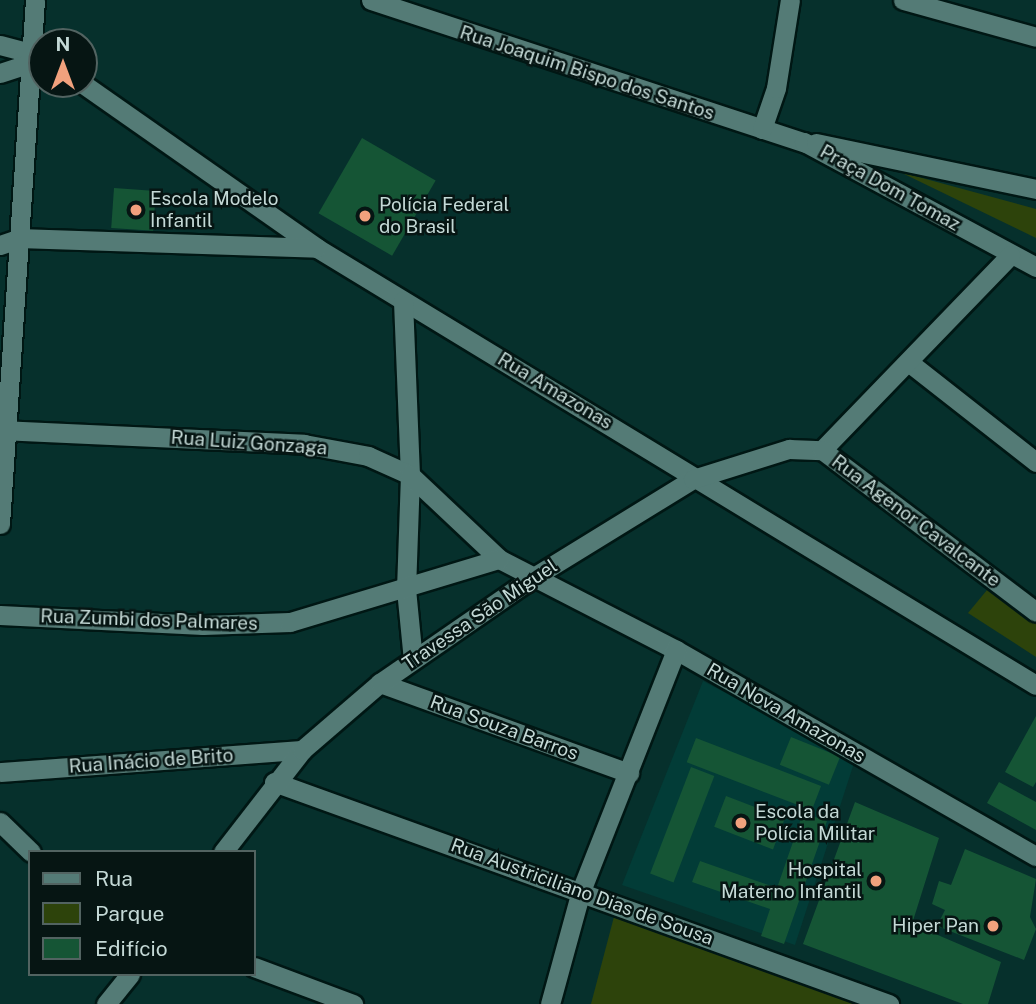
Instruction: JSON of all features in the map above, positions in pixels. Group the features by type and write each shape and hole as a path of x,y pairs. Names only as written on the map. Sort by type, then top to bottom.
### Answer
{"street":[{"path":"35,0 35,28"},
{"name":"Rua Joaquim Bispo dos Santos","path":"371,0 804,142"},
{"path":"762,129 776,88 790,0"},
{"path":"903,0 1036,37"},
{"path":"0,45 28,54"},
{"path":"0,73 28,59"},
{"name":"Rua Amazonas","path":"98,95 317,248 693,479 1036,685"},
{"path":"0,524 4,429 32,98"},
{"name":"Praça Dom Tomaz","path":"804,142 947,166 1036,189"},
{"name":"Praça Dom Tomaz","path":"804,142 1036,267"},
{"path":"0,245 20,238 317,248"},
{"path":"822,450 911,364 1010,255"},
{"path":"403,301 410,475 406,589 413,660"},
{"path":"911,364 1036,462"},
{"name":"Rua Luiz Gonzaga","path":"4,429 304,444 368,456 410,475 499,559 532,578"},
{"name":"Travessa São Miguel","path":"224,850 302,750 380,683 532,578 693,479 789,449"},
{"name":"Rua Agenor Cavalcante","path":"789,449 822,450 1036,612"},
{"name":"Rua Zumbi dos Palmares","path":"0,615 248,626 290,622 499,559"},
{"name":"Rua Nova Amazonas","path":"532,578 676,650 1036,856"},
{"path":"550,1004 581,891 676,650"},
{"name":"Rua Souza Barros","path":"380,683 629,773"},
{"name":"Rua Inácio de Brito","path":"0,772 302,750"},
{"name":"Rua Austriciliano Dias de Sousa","path":"275,782 889,1004"},
{"path":"0,822 29,850"},
{"path":"256,968 353,1004"},
{"path":"106,1004 128,976"}],"shaded area":[{"name":"Escola da Polícia Militar","path":"703,681 855,760 795,945 622,885"}],"green space":[{"path":"900,172 1036,209 1036,238"},
{"path":"992,584 1036,616 1036,657 968,613"},
{"path":"615,913 864,1004 591,1004"}],"building":[{"path":"362,138 436,181 392,256 318,213"},
{"path":"114,188 156,191 153,231 111,228"},
{"path":"1036,716 1036,782 1033,787 1005,772"},
{"path":"791,737 840,757 829,785 780,765"},
{"path":"696,738 821,786 812,810 687,762"},
{"path":"691,767 714,776 673,882 650,873"},
{"path":"999,782 1036,802 1036,830 987,803"},
{"path":"726,796 785,819 773,849 714,827"},
{"name":"Hospital Materno Infantil","path":"855,802 939,838 912,924 1001,962 988,1004 963,1004 803,944"},
{"path":"803,813 827,821 784,944 761,936 770,909 692,882 700,861 777,888"},
{"path":"965,849 1036,879 1030,917 1036,929 1024,960 937,926 945,910 932,904 939,881 951,885"}],"place":[{"name":"Escola Modelo Infantil","path":"136,210"},
{"name":"Polícia Federal do Brasil","path":"365,216"},
{"name":"Escola da Polícia Militar","path":"741,823"},
{"name":"Hospital Materno Infantil","path":"876,881"},
{"name":"Hiper Pan","path":"993,926"}]}
